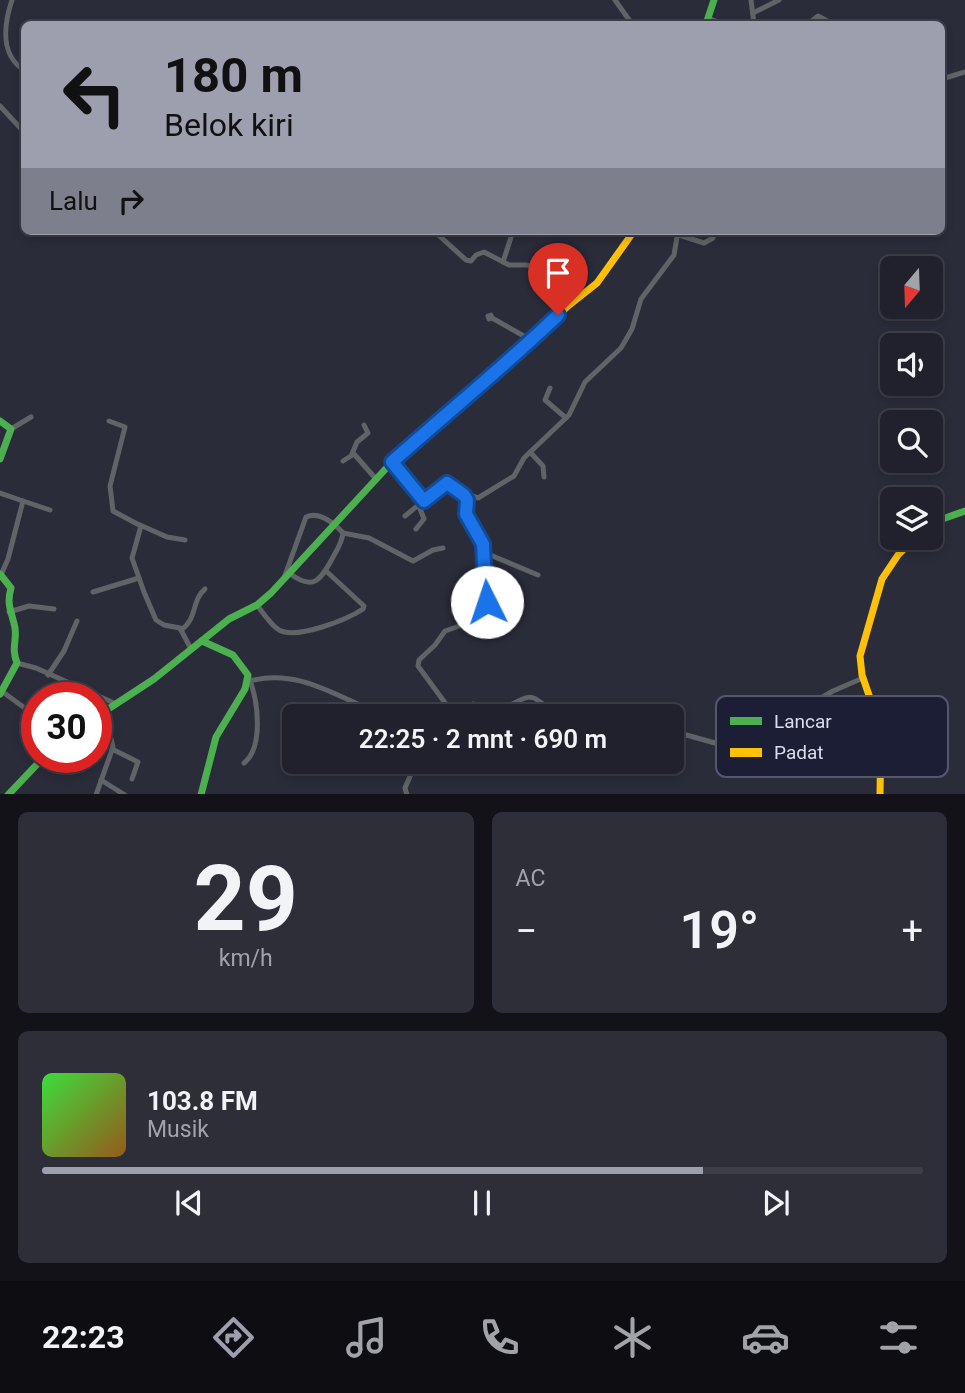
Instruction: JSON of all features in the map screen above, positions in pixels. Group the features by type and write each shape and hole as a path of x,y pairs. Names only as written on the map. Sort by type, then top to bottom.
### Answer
{"main road":[{"path":"707,21 714,0"},
{"path":"114,703 154,679 229,619 257,605 283,581 392,462 597,284 631,235"},
{"path":"0,421 11,429 0,460"},
{"path":"943,519 965,511"},
{"path":"869,696 860,661 864,638 882,579 903,550"},
{"path":"0,574 11,588 7,603 16,631 12,650 17,663 1,692"},
{"path":"201,794 216,737 249,678 233,655 202,641"},
{"path":"8,794 28,773"}],"street":[{"path":"12,0 4,23 4,40 8,52 21,68"},
{"path":"615,0 630,21"},
{"path":"751,0 754,21"},
{"path":"753,13 779,0"},
{"path":"812,21 818,16 827,21"},
{"path":"945,78 965,72"},
{"path":"0,106 21,129"},
{"path":"438,235 466,260 471,261 484,252 514,266 527,265 551,273 561,279 575,301"},
{"path":"503,262 512,235"},
{"path":"405,516 447,483 464,495 478,498 514,476 520,463 573,409 585,382 614,356 631,333 641,299 674,255 678,235"},
{"path":"683,235 704,243 713,238 713,235"},
{"path":"492,318 531,340"},
{"path":"550,388 545,400 566,418"},
{"path":"11,429 30,417"},
{"path":"109,421 125,427 110,486 113,511 167,537 185,540"},
{"path":"343,461 352,454 357,442 368,433 364,425"},
{"path":"530,452 543,466 544,477"},
{"path":"352,454 376,479"},
{"path":"392,462 421,504 424,519 416,529"},
{"path":"0,493 50,510"},
{"path":"446,704 418,663 445,631 471,622 492,595 477,531 466,514 468,503 464,495"},
{"path":"0,574 8,559 23,501"},
{"path":"283,581 306,517 312,514 320,516 343,533 367,537 413,561 433,550 443,548"},
{"path":"140,525 132,558 139,578 156,620 181,629"},
{"path":"289,573 311,583 322,577 343,533"},
{"path":"483,552 538,575"},
{"path":"257,605 275,627 285,632 299,632 329,624 351,617 364,608 326,571"},
{"path":"93,592 139,578"},
{"path":"181,629 193,615 197,596 205,589"},
{"path":"9,612 29,606 54,609"},
{"path":"48,675 64,651 78,621"},
{"path":"181,629 191,649"},
{"path":"17,663 36,668 114,703"},
{"path":"244,763 253,754 257,741 256,695 249,678 287,676 317,684 356,704"},
{"path":"825,696 863,678"},
{"path":"1,692 21,706"},
{"path":"512,704 520,699 535,698 544,704"},
{"path":"684,735 716,744"},
{"path":"112,750 138,762 132,779"},
{"path":"96,794 104,773"},
{"path":"407,794 405,788 411,774"},
{"path":"101,780 125,794"}],"traffic: fast":[{"path":"707,21 714,0"},
{"path":"112,707 154,679 229,619 257,605 271,593 392,462 527,346"},
{"path":"0,421 11,429 0,459"},
{"path":"943,519 965,511"},
{"path":"0,574 11,588 9,604 15,628 14,653 17,663 0,694"},
{"path":"201,794 216,737 245,689 248,675 233,655 202,641"},
{"path":"9,794 29,773"}],"traffic: slow":[{"path":"527,346 568,306 597,283 631,235"},
{"path":"869,696 862,675 860,656 882,579 903,550"},
{"path":"880,777 880,794"}],"route":[{"path":"487,602 492,593 484,565 483,544 466,514 468,503 464,495 447,483 424,501 392,462 477,386 508,364 558,315"}]}
